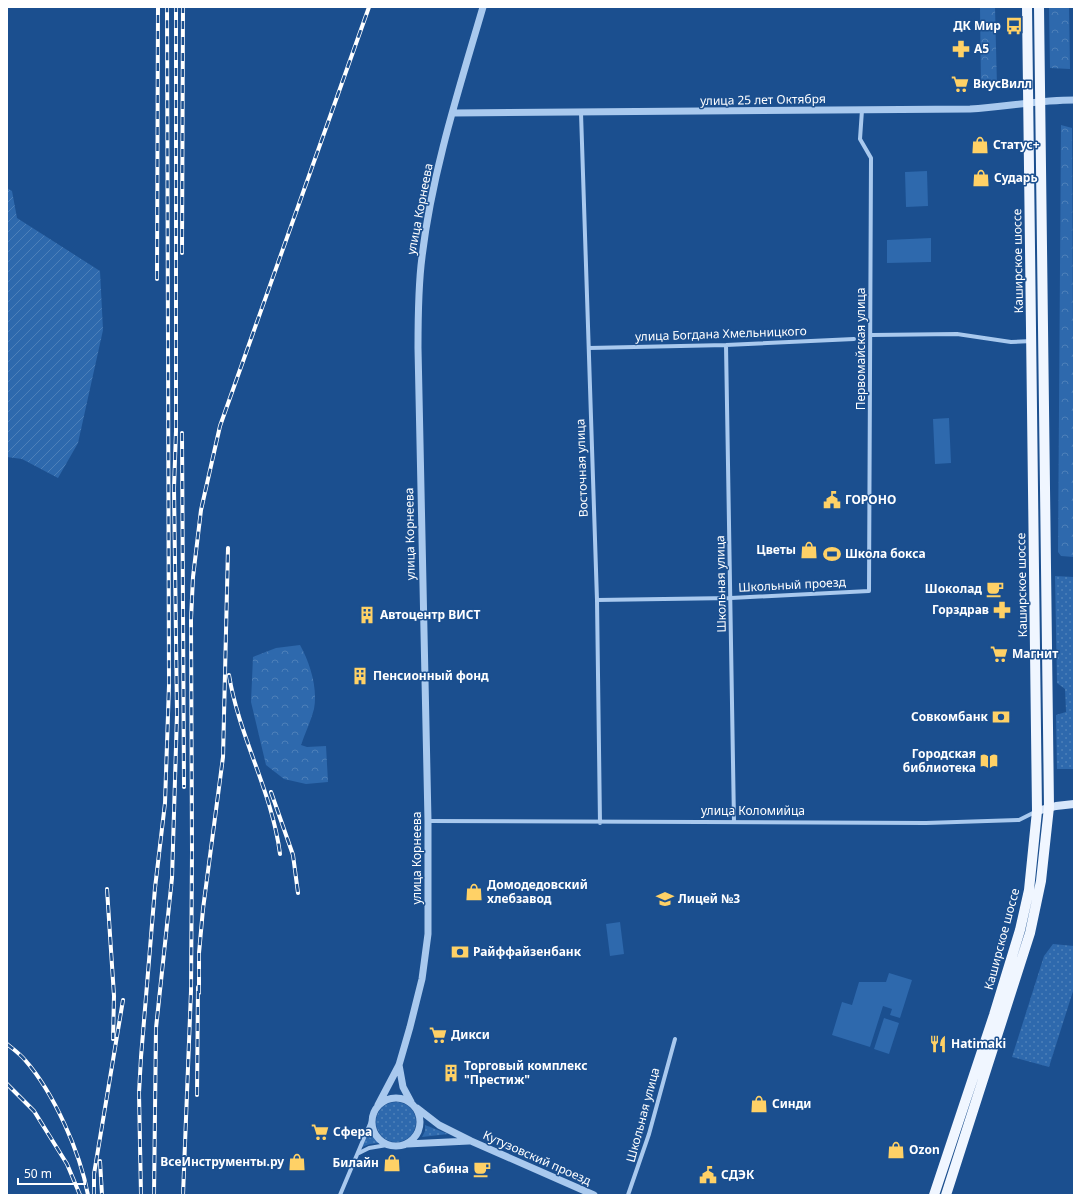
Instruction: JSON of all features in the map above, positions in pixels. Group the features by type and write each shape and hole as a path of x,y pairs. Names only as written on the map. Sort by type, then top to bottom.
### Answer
{"main road":[{"name":"Каширское шоссе","path":"934,1195 990,1029 1020,930 1029,890 1038,811 1027,7"},
{"name":"Каширское шоссе","path":"946,1195 1030,933 1041,880 1049,807 1039,7"},
{"name":"улица Коломийца","path":"1038,811 1049,807 1074,804"}],"street":[{"name":"улица Корнеева","path":"399,1065 419,993 426,951 428,918 428,822 418,307 426,226 437,174 483,7"},
{"name":"улица 25 лет Октября","path":"453,113 980,109 1040,101 1074,100"},
{"name":"Первомайская улица","path":"862,110 860,139 871,158 872,334 869,591"},
{"name":"Восточная улица","path":"581,113 597,600 600,823"},
{"path":"872,334 957,334 1012,342 1032,341"},
{"name":"улица Богдана Хмельницкого","path":"589,348 726,345 854,339"},
{"name":"Школьная улица","path":"726,345 734,822"},
{"name":"Школьный проезд","path":"597,600 731,598 869,591"},
{"name":"улица Коломийца","path":"428,822 926,823 1019,820 1038,811"},
{"name":"Школьная улица","path":"628,1195 649,1134 675,1039"},
{"path":"340,1195 378,1105 399,1065"},
{"path":"399,1065 403,1087 421,1122 420,1128 412,1140 407,1144"},
{"path":"378,1105 389,1098 396,1097 402,1098 414,1106"},
{"name":"Кутузовский проезд","path":"414,1106 439,1125 471,1141 594,1195"},
{"path":"372,1119 372,1125 376,1136 387,1145"},
{"path":"358,1153 369,1148 387,1145 394,1146 471,1141"}],"green space":[{"path":"980,7 995,7 997,87 981,86"},
{"path":"1069,7 1070,69 1050,68 1049,8"},
{"path":"1061,125 1072,128 1074,557 1061,556 1058,552"},
{"path":"927,171 928,206 906,207 905,172"},
{"path":"7,188 12,191 17,218 100,271 103,330 78,443 58,478 22,459 7,457"},
{"path":"931,238 931,262 887,263 887,240"},
{"path":"949,418 951,463 935,464 933,419"},
{"path":"1055,576 1074,577 1074,769 1057,769 1056,715 1066,712 1065,689 1057,683"},
{"path":"300,645 310,668 315,693 314,709 301,745 307,747 326,746 328,782 306,784 284,779 266,765 251,702 253,657 276,648"},
{"path":"620,922 624,954 610,956 606,924"},
{"path":"1053,944 1074,946 1074,988 1049,1067 1012,1057 1044,956"},
{"path":"889,973 912,980 900,1018 890,1015 892,1009 883,1006 870,1047 832,1035 842,1002 852,1005 859,982 886,982"},
{"path":"884,1018 899,1023 889,1054 874,1049"},
{"path":"392,1102 400,1102 407,1105 413,1111 416,1122 413,1133 407,1139 400,1142 392,1142 385,1139 379,1133 376,1126 376,1118 379,1111 385,1105"},
{"path":"425,1125 448,1134 422,1137 425,1131"},
{"path":"369,1132 379,1143 362,1147"}],"railway":[{"path":"157,279 158,7"},
{"path":"141,1195 139,1093 155,888 165,803 169,685 167,7"},
{"path":"154,1195 156,1028 172,878 177,714 174,488 176,431 176,7"},
{"path":"182,253 183,7"},
{"path":"183,1195 191,991 191,619 193,577 201,510 220,426 369,7"},
{"path":"182,433 184,787"},
{"path":"199,993 199,953 203,909 223,757 228,548"},
{"path":"229,675 240,720 270,808 280,854"},
{"path":"271,792 293,855 298,893"},
{"path":"107,889 114,996 113,1039"},
{"path":"197,1095 198,987"},
{"path":"94,1195 94,1174 123,1000"},
{"path":"7,1044 23,1058 36,1074 56,1106 79,1160 88,1195"},
{"path":"7,1084 34,1111 67,1164 80,1195"},
{"path":"100,1161 102,1195"}],"place":[{"name":"ДК Мир","path":"1014,26"},
{"name":"А5","path":"961,49"},
{"name":"ВкусВилл","path":"960,84"},
{"name":"Статус+","path":"980,145"},
{"name":"Сударь","path":"981,178"},
{"name":"ГОРОНО","path":"832,500"},
{"name":"Цветы","path":"809,550"},
{"name":"Школа бокса","path":"832,554"},
{"name":"Шоколад","path":"995,589"},
{"name":"Горздрав","path":"1002,610"},
{"name":"Автоцентр ВИСТ","path":"367,615"},
{"name":"Магнит","path":"999,654"},
{"name":"Пенсионный фонд","path":"360,676"},
{"name":"Совкомбанк","path":"1001,717"},
{"name":"Городская библиотека","path":"989,761"},
{"name":"Домодедовский хлебзавод","path":"474,892"},
{"name":"Лицей №3","path":"665,899"},
{"name":"Райффайзенбанк","path":"460,952"},
{"name":"Дикси","path":"438,1035"},
{"name":"Hatimaki","path":"938,1044"},
{"name":"Торговый комплекс \"Престиж\"","path":"451,1073"},
{"name":"Синди","path":"759,1104"},
{"name":"Сфера","path":"320,1132"},
{"name":"Ozon","path":"896,1150"},
{"name":"ВсеИнструменты.ру","path":"297,1162"},
{"name":"Билайн","path":"392,1163"},
{"name":"Сабина","path":"482,1169"},
{"name":"СДЭК","path":"708,1175"}]}
